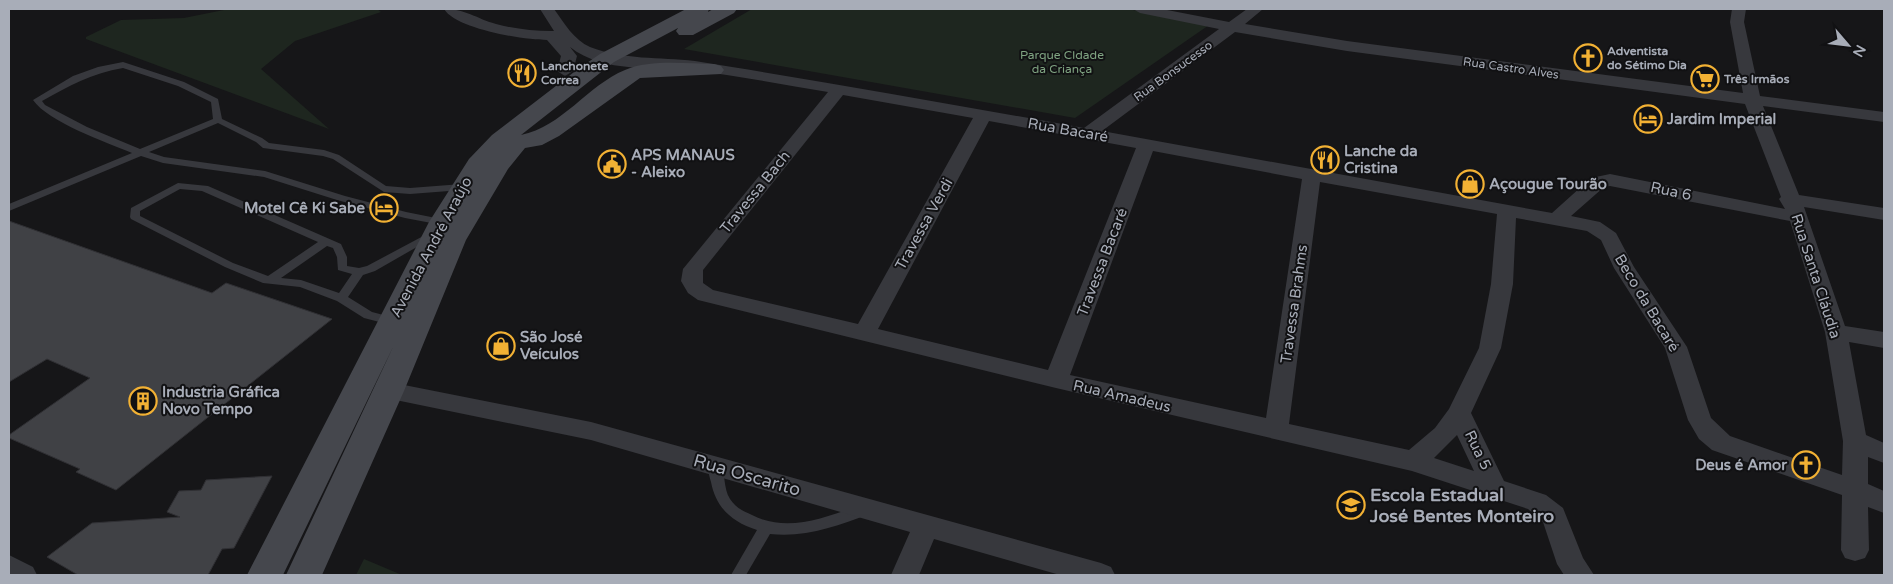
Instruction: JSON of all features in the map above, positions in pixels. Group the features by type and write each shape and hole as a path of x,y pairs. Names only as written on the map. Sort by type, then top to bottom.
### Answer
{"main road":[{"name":"Avenida André Araújo","path":"266,575 438,228 477,164 700,9"},
{"name":"Avenida André Araújo","path":"623,64 727,9"},
{"path":"654,48 673,63"},
{"path":"509,143 499,124 504,114 565,71 590,60 714,70"},
{"name":"Avenida André Araújo","path":"304,575 389,391 454,240 498,166 509,143"}],"street":[{"path":"451,9 486,24 531,35 558,35"},
{"path":"547,9 569,56 565,71"},
{"name":"Rua Castro Alves","path":"1140,9 1233,27 1357,47 1884,117"},
{"name":"Rua Bonsucesso","path":"1089,133 1256,9"},
{"name":"Rua Santa Cláudia","path":"1739,9 1737,22 1752,99 1794,208 1836,332 1855,441 1855,550"},
{"name":"Rua Bacaré","path":"558,35 582,49 623,64 673,63 839,89 1507,210"},
{"name":"Travessa Bach","path":"706,295 695,288 691,281 693,269 839,89"},
{"name":"Travessa Verdi","path":"865,332 983,116"},
{"name":"Travessa Bacaré","path":"1056,380 1147,144"},
{"name":"Travessa Brahms","path":"1276,431 1312,176"},
{"name":"Rua 6","path":"1557,218 1598,182 1610,180 1794,208 1884,214"},
{"path":"1413,461 1444,435 1459,413 1490,348 1502,284 1507,210"},
{"name":"Beco da Bacaré","path":"1507,210 1593,226 1609,237 1624,268 1676,347 1700,420 1708,432 1721,443 1856,490 1884,503"},
{"name":"Rua Amadeus","path":"706,295 865,332 1056,380 1413,461 1537,502 1554,516 1571,564 1580,575"},
{"path":"1836,332 1884,340"},
{"name":"Rua Oscarito","path":"389,391 591,431 1101,575"},
{"name":"Rua 5","path":"1459,413 1495,488"},
{"path":"1855,441 1884,453"},
{"path":"905,575 926,526"}],"lane":[{"path":"218,120 215,101 181,84 123,65 101,69 76,78 37,100 42,107 84,129 140,153 163,160 264,174 438,228"},
{"path":"9,208 218,120 259,140 266,146 324,153 336,157 384,189 410,191 462,187"},
{"path":"391,321 368,316 341,298 301,284 271,280 229,265 135,217 135,210 173,187 186,185 204,188 240,202 337,246 342,257 342,268 359,272 371,269 438,228"},
{"path":"367,205 384,189"},
{"path":"271,280 326,241"},
{"path":"341,298 359,272"},
{"path":"715,466 719,491 730,510 750,522 767,527 782,530 815,526 835,521 866,509"},
{"path":"738,575 767,527"}],"green space":[{"path":"229,9 377,9 381,12 295,41 261,69 329,129 86,39 86,37 121,20 184,18"},
{"name":"Parque CIdade da Criança","path":"752,9 1128,9 1209,25 1075,118 684,49"},
{"path":"364,559 402,575 356,575"}],"building":[{"path":"9,221 212,293 226,283 332,319 116,490 76,472 80,469 9,438 9,435 90,378 47,359 9,382"},
{"path":"272,476 234,548 222,549 208,575 78,575 47,557 92,523 180,517 167,512 179,491 201,490 206,480"}],"place":[{"name":"Adventista do Sétimo Dia","path":"1588,58"},
{"name":"Lanchonete Correa","path":"522,73"},
{"name":"Três Irmãos","path":"1705,79"},
{"name":"Jardim Imperial","path":"1648,119"},
{"name":"Lanche da Cristina","path":"1325,160"},
{"name":"APS MANAUS - Aleixo","path":"612,164"},
{"name":"Açougue Tourão","path":"1470,184"},
{"name":"Motel Cê Ki Sabe","path":"384,208"},
{"name":"São José Veículos","path":"501,346"},
{"name":"Industria Gráfica Novo Tempo","path":"143,401"},
{"name":"Deus é Amor","path":"1806,465"},
{"name":"Escola Estadual José Bentes Monteiro","path":"1351,505"}]}
